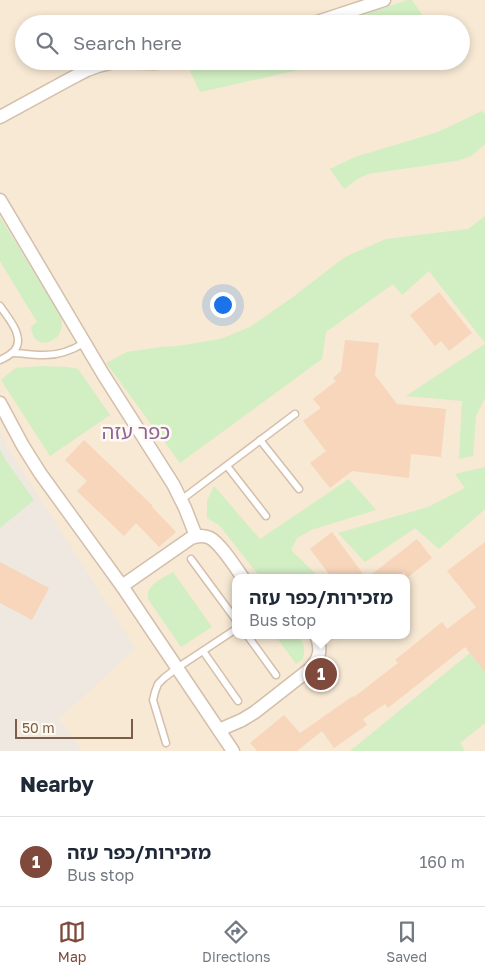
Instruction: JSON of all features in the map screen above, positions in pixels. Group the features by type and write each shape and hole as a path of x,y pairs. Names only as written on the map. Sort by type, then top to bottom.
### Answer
{"street":[{"path":"339,15 384,0"},
{"path":"0,117 87,70"},
{"path":"0,200 102,374 173,484 196,536"},
{"path":"0,403 40,473 122,586 233,751"},
{"path":"122,586 196,536 209,538 216,542 240,574"},
{"path":"219,730 255,712 310,670 319,654 320,643 318,639"}],"lane":[{"path":"0,306 17,333 18,340 16,348 12,353 0,360"},
{"path":"12,353 42,356 58,354 73,350 84,343"},
{"path":"181,500 295,414"},
{"path":"260,440 299,489"},
{"path":"227,466 266,516"},
{"path":"192,559 232,614"},
{"path":"166,743 153,700 158,684 177,668 232,632"},
{"path":"250,639 276,675"},
{"path":"202,651 238,701"}],"shaded area":[{"name":"כפר עזה","path":"0,0 485,0 485,751 0,751"},
{"path":"0,433 135,648 59,719 80,747 78,751 0,751"}],"green space":[{"path":"412,0 422,15 362,15"},
{"path":"189,70 299,70 200,92"},
{"path":"482,111 485,114 485,144 471,156 456,161 368,174 344,189 330,169 355,157 438,132"},
{"path":"485,216 485,343 429,271 402,295 393,284 326,332 322,359 180,463 106,363 127,352 220,339 250,327 345,257 386,239 468,229"},
{"path":"0,217 62,318 60,332 50,342 43,343 34,337 31,327 37,322 0,261"},
{"path":"485,344 485,398 476,416 473,456 459,459 462,401 406,396"},
{"path":"41,366 78,369 110,415 50,456 1,380 16,368"},
{"path":"0,449 34,500 0,528"},
{"path":"485,467 485,509 439,549 415,528 365,562 338,533 428,507 465,488 455,474"},
{"path":"349,479 376,510 311,530 297,538 291,550 316,574 258,574 219,525 207,518 207,501 214,486 260,539"},
{"path":"173,572 212,627 181,647 148,599 152,586"},
{"path":"278,639 300,639 302,641 304,646 303,659 296,664"},
{"path":"470,653 485,671 485,723 460,743 465,751 350,751"}],"building":[{"path":"439,292 472,333 449,351 441,341 435,346 410,315"},
{"path":"345,340 379,343 375,375 397,404 446,409 441,457 411,454 409,478 352,471 330,488 310,463 326,451 303,421 321,408 313,399 336,381 333,378 341,371"},
{"path":"84,440 153,506 176,532 159,547 136,523 124,536 77,491 87,481 65,460"},
{"path":"332,532 363,574 329,574 310,549"},
{"path":"417,539 432,558 410,575 404,572 401,574 372,574"},
{"path":"485,542 485,672 465,647 388,708 385,704 363,719 367,725 334,748 322,731 297,751 257,751 250,743 284,715 300,733 354,697 398,663 395,660 442,622 447,629 476,607 447,571"},
{"path":"0,562 49,588 32,620 0,603"}],"place":[{"name":"מזכירות/כפר עזה","path":"321,674"}],"district":[{"name":"כפר עזה","path":"136,432"}]}
